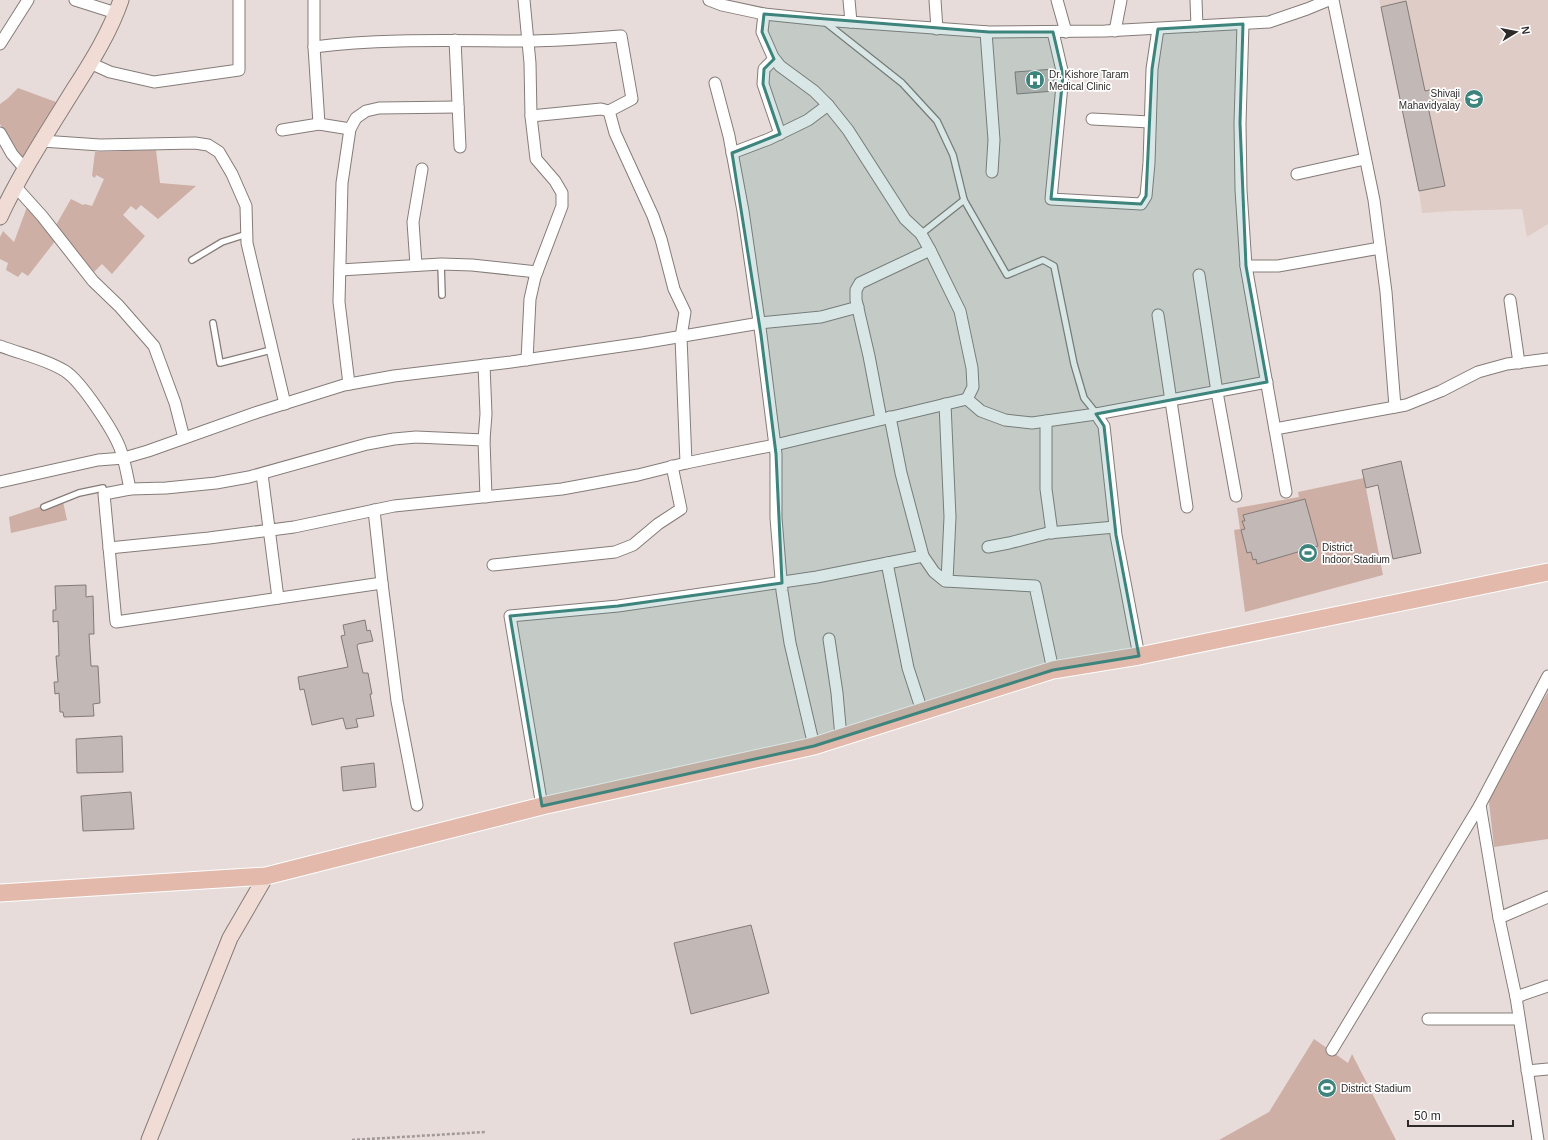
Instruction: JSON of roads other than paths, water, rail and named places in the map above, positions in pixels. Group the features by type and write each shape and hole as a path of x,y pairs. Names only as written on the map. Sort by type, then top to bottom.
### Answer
{"main road":[{"path":"0,216 3,199 15,186 26,169 90,64 119,7"},
{"path":"0,893 266,876 542,806 814,746 1053,670 1139,656 1548,572"},
{"path":"149,1140 230,938 266,876"}],"street":[{"path":"0,44 28,0"},
{"path":"74,0 119,7"},
{"path":"90,64 110,72 154,82 239,70 239,0"},
{"path":"314,0 314,47 319,124"},
{"path":"524,0 528,41 531,116 536,159 555,181 562,193 562,206 537,272 530,299 527,360"},
{"path":"709,0 722,5 764,14 822,20 986,32 1115,31 1269,22 1307,10 1329,0"},
{"path":"849,0 850,22"},
{"path":"935,0 937,28"},
{"path":"1057,0 1066,32"},
{"path":"1115,31 1121,0"},
{"path":"1196,0 1197,26"},
{"path":"1333,0 1374,200 1386,292 1395,407"},
{"path":"109,548 268,531 394,506 562,489 638,475 672,466 775,445 967,398 973,387 972,368 960,311 930,250 921,234 905,219 848,130 828,105 814,91 780,66 774,59 762,32 764,14"},
{"path":"1243,24 1240,123 1241,190 1246,266 1286,492"},
{"path":"1053,32 1063,75 1051,199 1141,204 1146,196 1149,163 1152,69 1158,29"},
{"path":"986,32 994,140 992,172"},
{"path":"314,47 348,43 455,40 528,41 621,36 632,99 609,111 601,109 531,116"},
{"path":"455,40 460,147"},
{"path":"774,59 764,69 763,84 780,134"},
{"path":"715,83 732,153 743,211 760,323 775,445 776,518 782,583 790,643 814,746"},
{"path":"732,153 780,134 808,120 828,105"},
{"path":"349,384 339,302 342,183 350,129 356,118 366,111 379,108 458,107"},
{"path":"609,111 615,134 642,188 662,239 674,289 685,312 681,337 686,463"},
{"path":"1092,119 1150,122"},
{"path":"282,130 319,124 350,129"},
{"path":"0,132 12,154 26,169"},
{"path":"42,141 100,145 195,143 208,145 219,152 232,174 246,206 247,243 271,350 285,404"},
{"path":"1297,174 1365,158"},
{"path":"416,265 413,222 422,169"},
{"path":"15,186 42,216 93,281 119,306 154,346 175,403 184,438"},
{"path":"1246,266 1278,266 1380,248"},
{"path":"930,250 860,283 856,290 856,300 869,356 923,556 934,572 947,581 1035,586 1053,670"},
{"path":"340,270 441,264 472,265 537,272"},
{"path":"1199,275 1216,392 1236,496"},
{"path":"1510,300 1519,363"},
{"path":"0,482 98,460 124,458 258,412 349,384 394,376 527,360 681,337 760,323 821,317 858,308"},
{"path":"1158,315 1187,507"},
{"path":"0,346 57,366 68,372 85,392 105,421 119,446 124,458 130,489"},
{"path":"1275,429 1406,405 1441,391 1478,372 1507,364 1548,359"},
{"path":"484,365 486,414 484,440 486,497"},
{"path":"967,398 981,411 1005,420 1032,423 1096,414 1267,382"},
{"path":"945,404 950,517 947,581"},
{"path":"1096,414 1104,426 1115,527 1139,656"},
{"path":"1046,421 1046,489 1052,533"},
{"path":"382,583 116,622 104,494 130,489 166,488 216,483 262,474 368,444 394,439 416,437 484,440"},
{"path":"493,565 615,552 633,545 658,524 682,509 672,466"},
{"path":"262,474 268,531 278,598"},
{"path":"374,510 397,701 417,805"},
{"path":"988,547 1052,533 1115,527"},
{"path":"542,806 510,616 618,606 782,583 923,556"},
{"path":"887,563 908,668 922,711"},
{"path":"829,638 837,693 841,737"},
{"path":"1332,1050 1480,805 1548,676"},
{"path":"1480,805 1499,918 1516,997 1538,1140"},
{"path":"1499,918 1548,897"},
{"path":"1516,997 1548,986"},
{"path":"1428,1019 1519,1019"},
{"path":"1527,1071 1548,1068"}],"lane":[{"path":"822,20 902,83 937,121 954,155 964,200 1007,275 1043,260 1054,266 1074,364 1084,398 1096,414"},
{"path":"921,234 964,200"},
{"path":"192,260 222,242 247,234"},
{"path":"441,264 442,295"},
{"path":"213,323 220,363 271,350"},
{"path":"44,507 79,493 103,488 104,494"}],"place":[{"name":"Dr. Kishore Taram Medical Clinic","path":"1035,80"},
{"name":"Shivaji Mahavidyalay","path":"1474,99"},
{"name":"District Indoor Stadium","path":"1308,553"},
{"name":"District Stadium","path":"1327,1088"}]}
